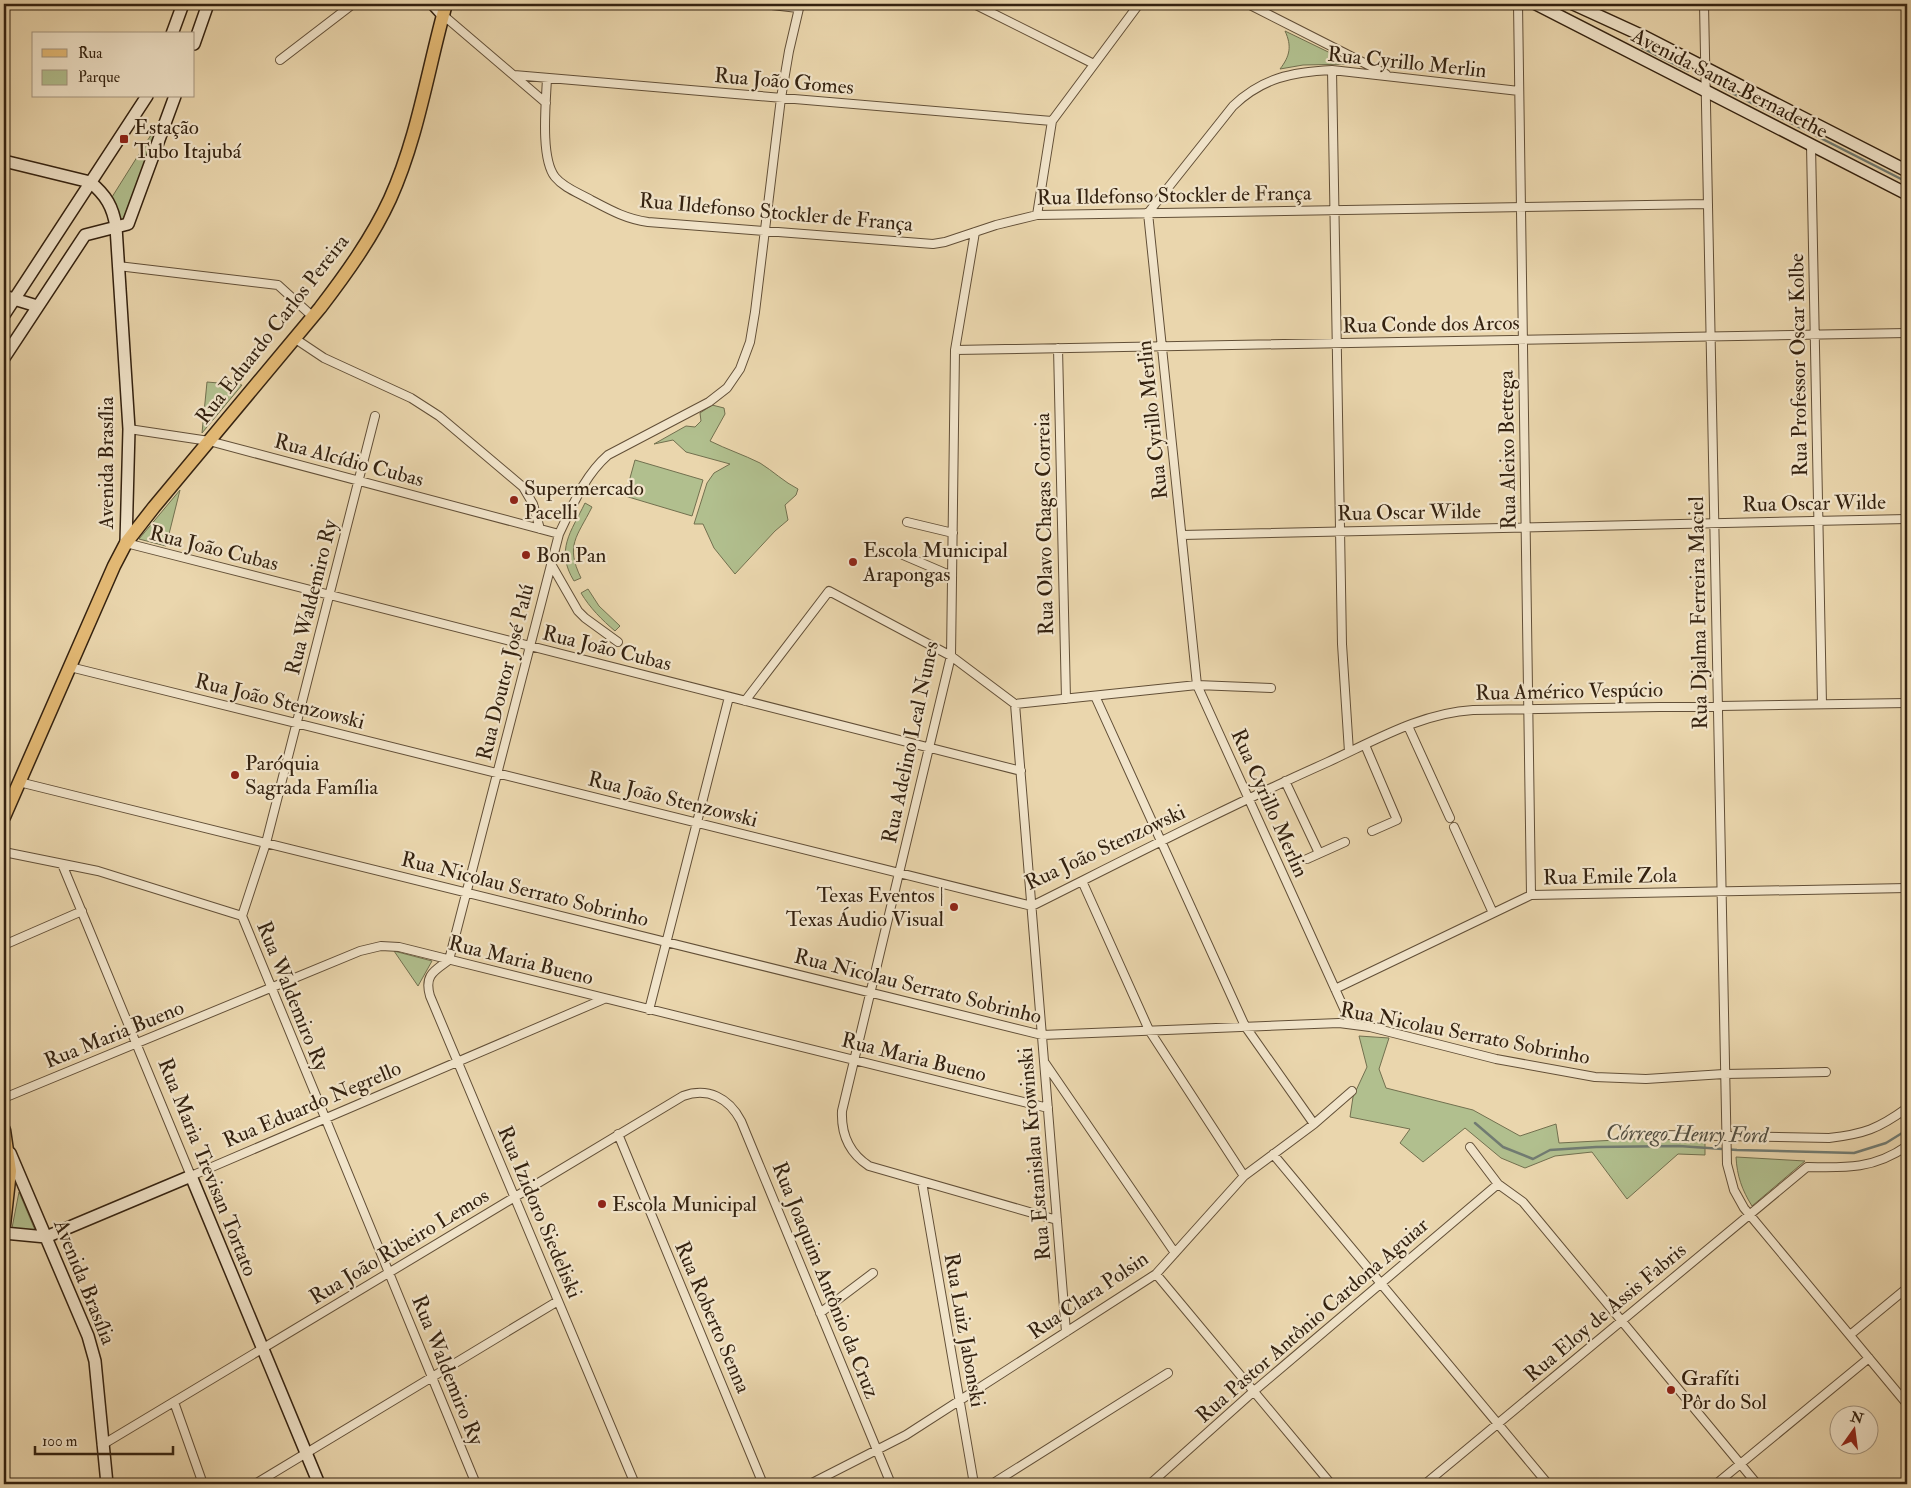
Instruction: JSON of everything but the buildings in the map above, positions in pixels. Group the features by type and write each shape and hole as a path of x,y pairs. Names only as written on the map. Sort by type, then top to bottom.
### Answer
{"main road":[{"path":"173,32 183,4"},
{"path":"195,41 208,4"},
{"path":"433,4 444,9"},
{"name":"Avenida Santa Bernadethe","path":"1536,4 1907,194"},
{"name":"Avenida Santa Bernadethe","path":"1573,4 1643,36 1907,171"},
{"name":"Rua Eduardo Carlos Pereira","path":"126,543 312,316 358,256 390,199 411,141 444,9"},
{"path":"4,315 9,298 146,98"},
{"path":"4,358 85,235 125,226 130,220 174,98"},
{"path":"4,161 90,182"},
{"name":"Avenida Brasília","path":"4,817 114,566 126,543 129,429 116,227 109,201 90,182"},
{"path":"9,298 38,306"},
{"name":"Avenida Brasília","path":"4,1130 7,1146 88,1336 95,1361 107,1484"},
{"path":"4,1225 10,1183 7,1146"},
{"name":"Rua Eduardo Negrello","path":"4,1233 46,1237 191,1176"},
{"name":"Rua Maria Trevisan Tortato","path":"191,1176 319,1484"}],"street":[{"path":"280,60 353,4"},
{"path":"763,4 799,6"},
{"path":"974,4 1094,64"},
{"path":"1037,215 1052,121 1139,4"},
{"path":"1248,4 1391,76"},
{"name":"Rua Aleixo Bettega","path":"1518,4 1531,895"},
{"name":"Rua Djalma Ferreira Maciel","path":"1704,4 1726,1155 1734,1190 1750,1215 1907,1404"},
{"name":"Rua Doutor José Palú","path":"449,960 559,534 583,485 596,466 608,455 709,402 723,392 735,379 746,356 765,231 781,98 799,6"},
{"path":"444,9 514,76 546,103"},
{"path":"1332,70 1342,644 1349,752"},
{"name":"Rua Cyrillo Merlin","path":"1351,1024 1198,685 1148,213 1233,106 1247,93 1277,78 1310,71 1332,70 1519,91"},
{"name":"Rua João Gomes","path":"514,76 1052,121"},
{"name":"Rua Ildefonso Stockler de França","path":"547,78 547,159 550,169 555,177 570,188 617,214 635,220 933,244 1037,215 1708,204"},
{"name":"Rua Professor Oscar Kolbe","path":"1811,145 1822,704"},
{"name":"Rua Adelino Leal Nunes","path":"922,1182 880,1170 861,1161 853,1152 844,1135 842,1111 951,656 955,350 976,232"},
{"path":"118,266 275,284 281,286 312,316"},
{"name":"Rua Conde dos Arcos","path":"955,350 1907,333"},
{"path":"294,338 324,358 410,398 439,416 523,487 533,504 540,528"},
{"name":"Rua Olavo Chagas Correia","path":"1058,348 1066,699"},
{"name":"Rua Waldemiro Ry","path":"375,416 266,843 242,916 476,1484"},
{"name":"Rua Alcídio Cubas","path":"129,429 208,441 559,534"},
{"name":"Rua Oscar Wilde","path":"1182,535 1907,519"},
{"path":"907,522 953,533"},
{"name":"Rua João Cubas","path":"126,543 1021,771"},
{"path":"903,555 952,576"},
{"path":"551,564 578,611 618,642"},
{"path":"745,701 829,591 951,656 1015,704 1198,685 1271,688"},
{"name":"Rua João Stenzowski","path":"70,667 1032,906 1248,797"},
{"path":"1095,696 1245,1026 1314,1124"},
{"path":"649,1010 729,697"},
{"name":"Rua Américo Vespúcio","path":"1248,797 1408,726 1434,716 1459,711 1907,703"},
{"name":"Rua Estanislau Krowinski","path":"1015,704 1066,1332"},
{"path":"1408,726 1450,818"},
{"path":"1364,745 1398,820 1372,831"},
{"path":"1286,781 1319,853"},
{"name":"Rua Nicolau Serrato Sobrinho","path":"19,782 1042,1035 1326,1023 1351,1024 1370,1027 1496,1059 1596,1076 1646,1079 1724,1074 1826,1072"},
{"path":"1454,827 1493,913"},
{"path":"1307,859 1346,842"},
{"path":"4,852 98,871 242,916"},
{"name":"Rua Maria Trevisan Tortato","path":"62,864 191,1176"},
{"path":"1082,881 1149,1030 1244,1176"},
{"name":"Rua Emile Zola","path":"1335,989 1531,895 1907,888"},
{"path":"4,945 82,911"},
{"name":"Rua Maria Bueno","path":"4,1098 360,952 381,946 399,948 449,960 1048,1108"},
{"name":"Rua Izidoro Siedeliski","path":"449,960 430,976 428,989 635,1484"},
{"name":"Rua Eduardo Negrello","path":"191,1176 604,998"},
{"path":"1044,1061 1175,1253"},
{"name":"Rua Clara Polsin","path":"810,1484 906,1435 1156,1274 1244,1176 1314,1124 1352,1091"},
{"name":"Rua João Ribeiro Lemos","path":"102,1445 683,1096 701,1092 719,1096"},
{"name":"Rua Joaquim Antônio da Cruz","path":"719,1096 732,1107 741,1121 891,1484"},
{"path":"1662,1135 1725,1141 1852,1135 1877,1128 1907,1108"},
{"name":"Rua Roberto Senna","path":"618,1134 763,1484"},
{"name":"Rua Eloy de Assis Fabris","path":"1425,1484 1808,1167 1861,1166 1884,1159 1907,1146"},
{"path":"1470,1147 1498,1184 1523,1202 1757,1484"},
{"path":"1274,1154 1548,1484"},
{"path":"922,1182 1057,1220"},
{"name":"Rua Luiz Jabonski","path":"922,1182 974,1484"},
{"name":"Rua Pastor Antônio Cardona Aguiar","path":"1150,1484 1254,1392 1498,1184"},
{"path":"820,1313 872,1273"},
{"path":"1156,1274 1331,1484"},
{"path":"1850,1335 1907,1288"},
{"path":"255,1484 558,1301"},
{"path":"1716,1484 1869,1358"},
{"path":"992,1484 1168,1373"},
{"path":"174,1402 203,1484"}],"green space":[{"path":"1285,31 1353,64 1303,65 1280,69 1289,51 1289,41"},
{"path":"161,119 122,222 112,197"},
{"path":"207,382 242,385 202,433"},
{"path":"712,405 724,408 725,414 710,441 760,463 798,489 796,495 785,505 788,520 775,531 735,574 714,548 703,524 694,524 707,483 714,473 730,464 686,452 673,440 654,444 686,426 695,427 701,421 700,413"},
{"path":"635,460 703,480 692,516 625,496"},
{"path":"180,490 166,546 139,539"},
{"path":"585,503 592,507 578,534 573,549 576,567 581,578 574,581 568,570 565,550 570,532"},
{"path":"588,589 599,606 620,626 615,631 596,614 581,593"},
{"path":"394,951 432,961 418,986"},
{"path":"1359,1036 1389,1038 1379,1069 1386,1088 1473,1110 1520,1136 1556,1124 1559,1143 1655,1138 1705,1140 1705,1155 1678,1154 1627,1199 1592,1152 1555,1156 1525,1168 1501,1158 1465,1128 1423,1162 1400,1143 1410,1129 1350,1117 1353,1097 1367,1067"},
{"path":"1736,1157 1805,1161 1752,1206 1741,1183"},
{"path":"19,1192 35,1230 12,1228"}],"waterway":[{"path":"1642,48 1688,71"},
{"path":"1722,88 1907,182"},
{"name":"Córrego Henry Ford","path":"1475,1123 1503,1147 1533,1159 1550,1150 1596,1147 1679,1146 1737,1150 1854,1153 1886,1143 1907,1130"}],"place":[{"name":"Estação Tubo Itajubá","path":"124,139"},
{"name":"Supermercado Pacelli","path":"514,500"},
{"name":"Bon Pan","path":"526,555"},
{"name":"Escola Municipal Arapongas","path":"853,562"},
{"name":"Paróquia Sagrada Família","path":"235,775"},
{"name":"Texas Eventos | Texas Áudio Visual","path":"954,907"},
{"name":"Escola Municipal","path":"602,1204"},
{"name":"Grafíti Pôr do Sol","path":"1671,1390"}]}
